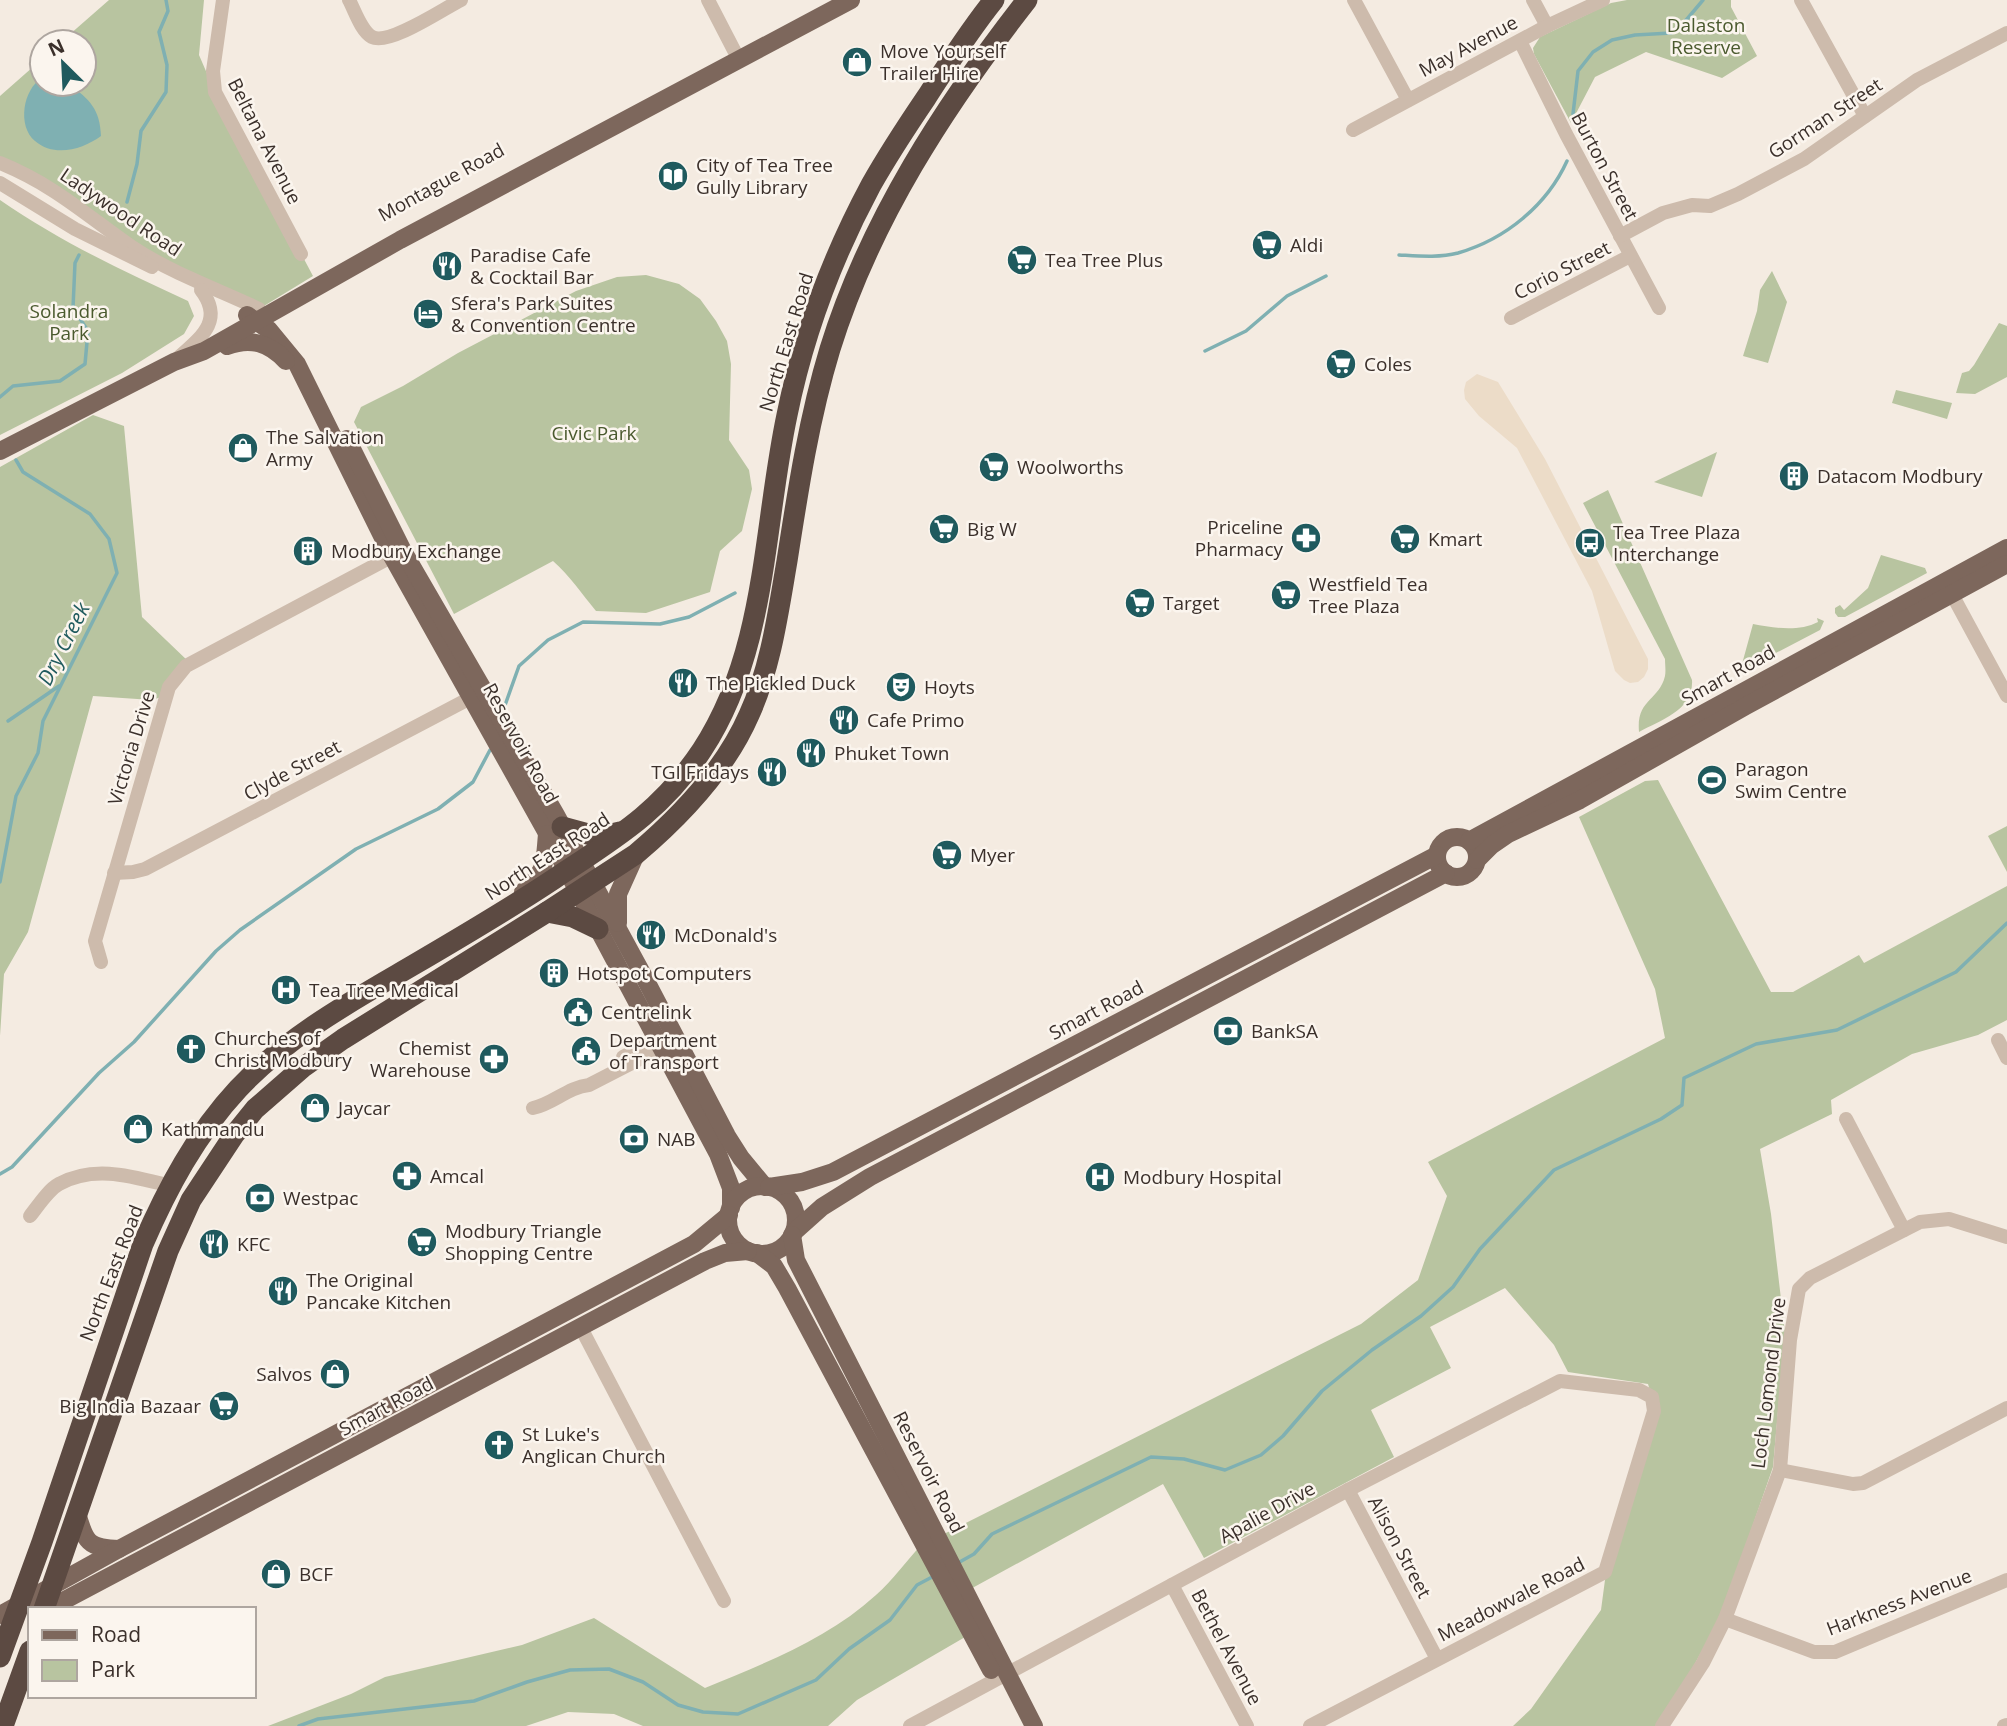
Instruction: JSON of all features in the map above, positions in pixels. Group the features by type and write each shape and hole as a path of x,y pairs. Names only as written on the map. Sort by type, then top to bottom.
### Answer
{"highway":[{"name":"North East Road","path":"0,1657 4,1626 24,1612 143,1244 172,1186 212,1120 240,1087 277,1053 327,1016 503,912 629,830 649,813 702,750 737,682 747,650 778,463 796,374 838,254 870,186 951,59 994,0"},
{"path":"47,1607 168,1251 194,1195 218,1157 255,1110 334,1044 547,912 636,853 671,823 723,760 748,717 766,669 807,438 830,347 861,268 913,164 963,87 1027,0"},
{"path":"892,151 913,164"},
{"path":"763,565 785,570"},
{"path":"555,830 599,837 629,830"},
{"path":"547,912 573,917 608,929"},
{"path":"192,1151 217,1133 245,1105 255,1110"},
{"path":"172,1186 194,1195"},
{"path":"3,1726 28,1657"}],"main road":[{"name":"Montague Road","path":"0,452 174,362 215,333 257,315 851,0"},
{"name":"Reservoir Road","path":"257,315 298,364 333,436 608,929 734,1148 767,1187"},
{"name":"Reservoir Road","path":"257,315 297,346 315,377 398,553"},
{"path":"174,362 247,340 258,341 273,349 291,367 333,436"},
{"name":"Smart Road","path":"1469,841 1644,763 1948,588 2007,548"},
{"name":"Smart Road","path":"1477,860 1507,834 1643,744 1948,588 2007,564"},
{"path":"503,912 540,875 555,830"},
{"path":"1457,837 1469,841 1476,849 1477,860 1468,874 1455,877 1439,866 1437,855 1443,843 1457,837"},
{"path":"608,929 618,894 636,853"},
{"name":"Smart Road","path":"767,1187 802,1182 833,1172 1437,855"},
{"path":"793,1233 793,1206 783,1194 767,1187 751,1188 742,1193 730,1212 731,1233 738,1243 753,1252 777,1250 822,1207 870,1177 1446,873"},
{"name":"Reservoir Road","path":"608,929 659,1043 723,1164 731,1188 730,1212"},
{"name":"Smart Road","path":"30,1607 52,1587 119,1549 694,1244 730,1212"},
{"name":"Reservoir Road","path":"793,1233 796,1260 947,1571 1002,1678 1034,1726"},
{"name":"Reservoir Road","path":"753,1252 774,1266 782,1279 947,1571"},
{"name":"Smart Road","path":"50,1607 705,1261 725,1253 753,1252"},
{"path":"77,1513 88,1542 101,1548 119,1549"},
{"name":"Reservoir Road","path":"1002,1678 1020,1726"}],"street":[{"name":"Beltana Avenue","path":"223,0 213,71 215,92 301,254"},
{"path":"349,0 365,30 379,39 393,36 461,0"},
{"path":"708,0 738,58"},
{"path":"1354,0 1408,100"},
{"path":"1533,0 1547,26"},
{"name":"May Avenue","path":"1353,130 1547,26 1603,0"},
{"path":"1801,0 1865,116"},
{"name":"Gorman Street","path":"1620,236 1671,210 1692,205 1710,206 1724,201 1804,159 1917,80 2007,33"},
{"name":"Burton Street","path":"1520,41 1659,308"},
{"name":"Ladywood Road","path":"0,163 32,176 134,248 257,315"},
{"name":"Ladywood Road","path":"0,183 75,229 257,315"},
{"name":"Corio Street","path":"1511,318 1630,256"},
{"path":"174,362 199,339 209,325 211,311 201,290"},
{"name":"Victoria Drive","path":"101,962 95,941 169,687 178,673 190,663 398,553"},
{"path":"1948,588 2007,696"},
{"name":"Clyde Street","path":"114,873 145,869 478,694"},
{"path":"1998,1040 2007,1058"},
{"path":"533,1108 579,1086 589,1086 659,1043"},
{"path":"1846,1119 1904,1230"},
{"path":"30,1216 57,1184 87,1173 118,1174 172,1186"},
{"name":"Loch Lomond Drive","path":"1662,1726 1703,1663 1725,1619 1780,1470 1790,1340 1799,1289 1810,1278 1920,1222 1949,1219 2007,1237"},
{"path":"580,1326 724,1601"},
{"name":"Apalie Drive","path":"911,1726 1348,1490 1560,1381 1639,1390 1652,1397"},
{"name":"Meadowvale Road","path":"1310,1726 1605,1572 1654,1411 1652,1397"},
{"path":"1780,1470 1853,1484 1863,1483 2007,1408"},
{"name":"Alison Street","path":"1348,1490 1437,1659"},
{"name":"Harkness Avenue","path":"1725,1619 1814,1652 1835,1652 2007,1580"},
{"name":"Bethel Avenue","path":"1172,1585 1247,1726"}],"green space":[{"path":"109,0 204,0 199,55 215,92 313,276 259,309 173,270 0,163 0,96 28,71 28,98 98,98 98,28 77,28"},
{"name":"Dalaston Reserve","path":"1627,0 1731,0 1731,7 1757,56 1722,78 1646,52 1595,77 1571,123 1533,48 1540,37 1611,3"},
{"name":"Solandra Park","path":"0,200 68,242 188,301 194,316 184,334 122,373 0,435"},
{"path":"1772,271 1787,302 1768,363 1743,356 1757,311 1760,290"},
{"name":"Civic Park","path":"646,275 679,284 700,299 727,341 731,364 729,440 749,470 752,489 742,531 720,551 710,592 646,613 596,611 553,561 454,614 354,422 361,407 576,291 617,277"},
{"path":"1999,323 2007,326 2007,377 1975,394 1956,393 1962,373 1969,371 1974,365"},
{"path":"1896,390 1952,403 1947,419 1892,403"},
{"path":"93,415 124,426 142,617 190,663 167,695 152,700 93,696 28,932 4,974 0,1036 0,467"},
{"path":"1717,452 1702,497 1654,482"},
{"path":"1608,490 1692,680 1688,699 1682,706 1639,732 1644,706 1658,691 1665,676 1665,659 1583,503"},
{"path":"1881,555 1925,568 1927,573 1845,617 1838,617 1835,608 1840,605 1844,610 1868,588"},
{"path":"1817,618 1824,621 1820,630 1749,667 1742,664 1753,624 1794,628 1818,622"},
{"path":"1658,780 1771,992 1793,992 1859,955 1864,963 2007,886 2007,1020 1978,1035 1912,1054 1831,1100 1832,1114 1760,1149 1771,1214 1785,1333 1773,1467 1722,1614 1661,1726 1513,1726 1531,1709 1601,1610 1607,1565 1652,1397 1648,1384 1568,1372 1554,1345 1505,1288 1430,1327 1451,1368 1371,1410 1394,1457 1204,1558 1163,1484 965,1592 938,1537 1361,1324 1418,1280 1447,1196 1428,1162 1665,1038 1655,989 1579,817 1645,781"},
{"path":"2007,826 2007,872 1988,836"},
{"path":"923,1543 972,1633 857,1700 828,1726 643,1726 614,1714 568,1712 526,1726 268,1726 351,1694 385,1677 522,1645 594,1618 705,1688 794,1649 837,1625 882,1589"}],"shaded area":[{"path":"1477,374 1498,382 1545,459 1648,659 1648,669 1638,682 1630,683 1615,671 1592,591 1517,448 1479,416 1465,399 1466,382"}],"water":[{"path":"28,96 85,98 99,119 101,136 86,145 69,150 43,146 29,134 26,126 24,117"}],"waterway":[{"name":"Dry Creek","path":"127,202 137,164 141,131 166,92 167,65 159,32 168,11 166,0"},
{"path":"1573,114 1578,71 1593,52 1612,40 1635,35 1671,33 1682,25 1703,0"},
{"path":"1399,255 1451,255 1492,239 1536,206 1559,177 1567,161"},
{"name":"Dry Creek","path":"0,397 13,386 60,381 85,364 88,331 73,308 75,263 79,255"},
{"path":"1205,351 1246,331 1287,296 1326,276"},
{"name":"Dry Creek","path":"0,882 16,796 38,753 43,721 117,573 109,539 90,514 23,472 16,460"},
{"path":"504,708 519,666 548,640 583,622 660,624 689,617 735,593"},
{"path":"8,721 59,686"},
{"path":"0,1174 12,1167 99,1073 134,1042 216,951 240,930 356,849 438,809 473,782 490,750"},
{"path":"956,1564 974,1554 992,1534 1151,1457 1184,1459 1225,1470 1261,1455 1283,1436 1322,1391 1372,1350 1421,1316 1453,1287 1480,1249 1554,1170 1661,1119 1682,1105 1684,1078 1756,1044 1837,1030 1956,972 2007,923"},
{"path":"299,1726 318,1719 474,1701 570,1670 609,1669 643,1682 678,1705 703,1712 738,1714 816,1680 849,1649 890,1620 917,1585 934,1576"}],"place":[{"name":"Move Yourself Trailer Hire","path":"857,62"},
{"name":"City of Tea Tree Gully Library","path":"673,176"},
{"name":"Aldi","path":"1267,245"},
{"name":"Tea Tree Plus","path":"1022,260"},
{"name":"Paradise Cafe & Cocktail Bar","path":"447,266"},
{"name":"Sfera's Park Suites & Convention Centre","path":"428,314"},
{"name":"Coles","path":"1341,364"},
{"name":"The Salvation Army","path":"243,448"},
{"name":"Woolworths","path":"994,467"},
{"name":"Datacom Modbury","path":"1794,476"},
{"name":"Big W","path":"944,529"},
{"name":"Priceline Pharmacy","path":"1306,538"},
{"name":"Kmart","path":"1405,539"},
{"name":"Tea Tree Plaza Interchange","path":"1590,543"},
{"name":"Modbury Exchange","path":"308,551"},
{"name":"Westfield Tea Tree Plaza","path":"1286,595"},
{"name":"Target","path":"1140,603"},
{"name":"The Pickled Duck","path":"683,683"},
{"name":"Hoyts","path":"901,687"},
{"name":"Cafe Primo","path":"844,720"},
{"name":"Phuket Town","path":"811,753"},
{"name":"TGI Fridays","path":"772,772"},
{"name":"Paragon Swim Centre","path":"1712,780"},
{"name":"Myer","path":"947,855"},
{"name":"McDonald's","path":"651,935"},
{"name":"Hotspot Computers","path":"554,973"},
{"name":"Tea Tree Medical","path":"286,990"},
{"name":"Centrelink","path":"578,1012"},
{"name":"BankSA","path":"1228,1031"},
{"name":"Churches of Christ Modbury","path":"191,1049"},
{"name":"Department of Transport","path":"586,1051"},
{"name":"Chemist Warehouse","path":"494,1059"},
{"name":"Jaycar","path":"315,1108"},
{"name":"Kathmandu","path":"138,1129"},
{"name":"NAB","path":"634,1139"},
{"name":"Amcal","path":"407,1176"},
{"name":"Modbury Hospital","path":"1100,1177"},
{"name":"Westpac","path":"260,1198"},
{"name":"Modbury Triangle Shopping Centre","path":"422,1242"},
{"name":"KFC","path":"214,1244"},
{"name":"The Original Pancake Kitchen","path":"283,1291"},
{"name":"Salvos","path":"335,1374"},
{"name":"Big India Bazaar","path":"224,1406"},
{"name":"St Luke's Anglican Church","path":"499,1445"},
{"name":"BCF","path":"276,1574"}]}
